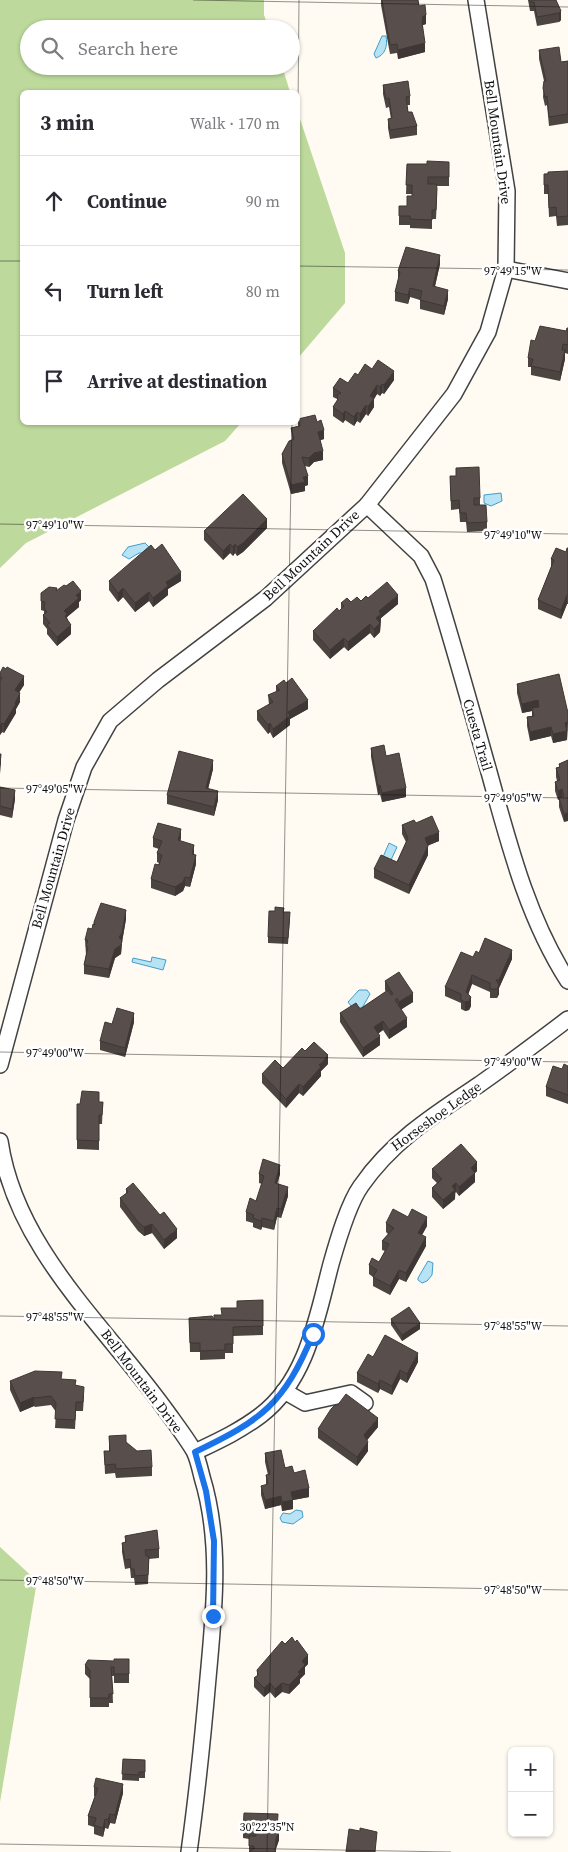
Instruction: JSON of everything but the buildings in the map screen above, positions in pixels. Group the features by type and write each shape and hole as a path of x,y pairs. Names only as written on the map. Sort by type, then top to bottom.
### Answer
{"street":[{"name":"Bell Mountain Drive","path":"0,1065 66,820 84,767 110,720 158,680 266,598 367,505 454,394 488,332 506,269 507,191 476,0"},
{"path":"506,269 568,281"},
{"name":"Cuesta Trail","path":"367,505 421,556 433,579 512,856 532,912 568,981"},
{"name":"Horseshoe Ledge","path":"195,1452 237,1432 262,1414 284,1391 300,1365 313,1334 337,1244 359,1188 386,1154 409,1133 517,1058 568,1018"},
{"name":"Bell Mountain Drive","path":"0,1141 3,1162 19,1209 55,1270 158,1399 195,1452 206,1491 214,1541 213,1616 200,1772 189,1852"},
{"path":"284,1391 305,1402 351,1393 366,1403"}],"green space":[{"path":"0,0 264,0 266,20 20,20 20,75 285,75 289,90 20,90 20,425 239,425 225,441 26,543 0,568"},
{"path":"300,119 345,253 345,303 300,356"},
{"path":"0,1547 37,1581 0,1802"}],"water":[{"path":"382,36 386,36 386,47 382,55 376,58 374,54"},
{"path":"501,493 502,501 491,506 484,503 484,495"},
{"path":"145,543 150,548 144,553 139,553 129,559 122,555 128,547"},
{"path":"389,843 397,847 391,860 383,857"},
{"path":"152,957 166,960 163,970 132,962 133,958 151,962"},
{"path":"359,990 367,990 370,994 362,1008 351,1006 348,1002"},
{"path":"428,1261 433,1263 432,1275 427,1281 422,1283 418,1278"},
{"path":"296,1510 302,1511 303,1517 293,1524 282,1522 280,1518 283,1513 290,1514"}],"route":[{"path":"213,1616 214,1541 206,1491 195,1452 237,1432 262,1414 284,1391 300,1365 313,1334"}]}
